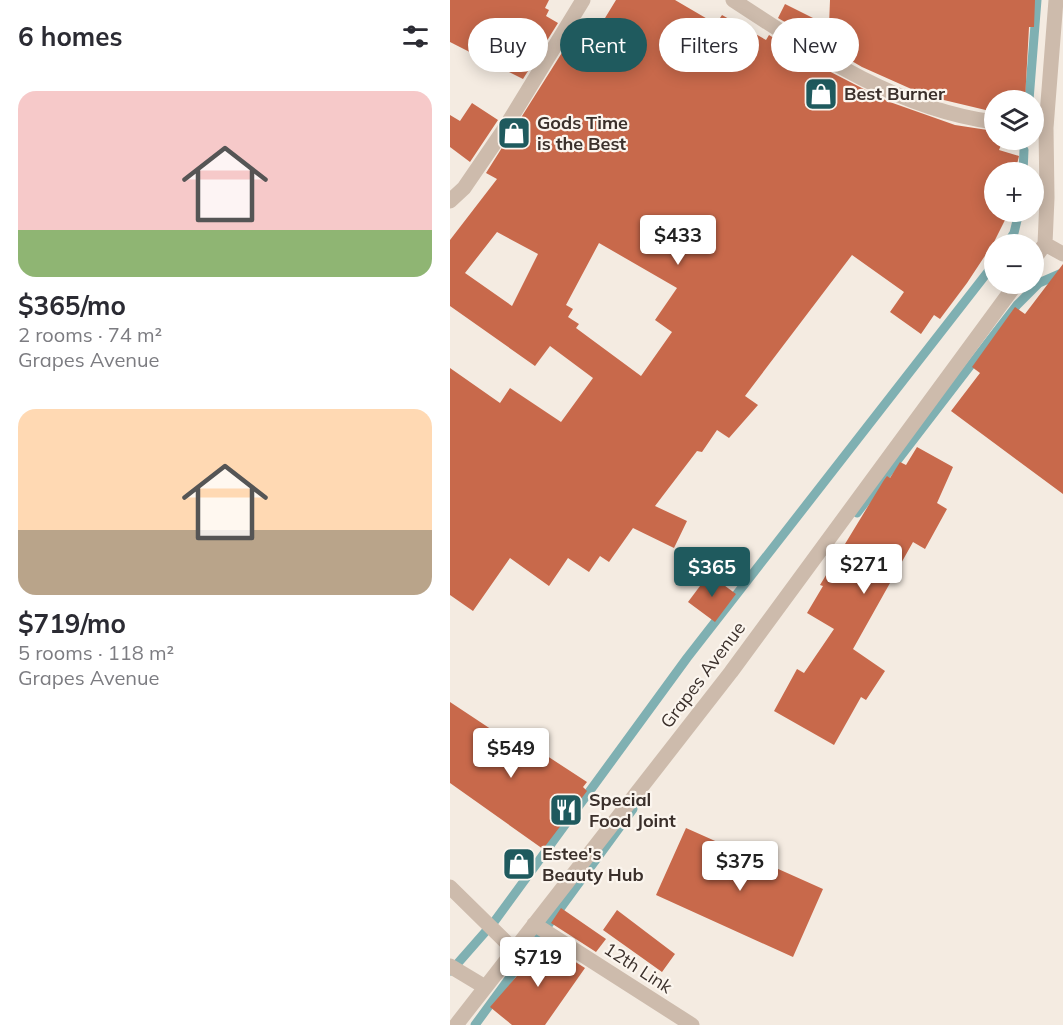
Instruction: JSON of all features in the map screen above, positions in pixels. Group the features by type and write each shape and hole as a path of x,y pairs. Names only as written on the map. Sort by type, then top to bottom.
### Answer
{"street":[{"path":"450,201 464,188 503,131 583,0"},
{"path":"733,0 843,70 908,100 984,121"},
{"path":"1044,95 1056,0"},
{"path":"1041,150 1045,244 1063,254"},
{"name":"Grapes Avenue","path":"456,1025 731,672 1009,294"},
{"path":"450,887 514,950"},
{"name":"12th Link","path":"534,924 692,1025"},
{"path":"450,966 485,987"}],"building":[{"path":"450,0 549,0 545,8 549,10 546,16 558,23 548,39 548,18 468,18 468,51 450,42"},
{"path":"616,0 675,0 706,18 659,18 659,72 759,72 759,36 766,40 769,35 771,36 771,72 831,72 887,101 955,125 984,129 984,150 999,150 1019,156 1018,162 984,162 984,222 1004,222 998,234 984,234 984,257 940,319 934,315 921,334 890,312 904,292 852,255 745,396 758,405 729,438 717,430 702,452 697,451 655,506 687,521 674,548 633,528 609,562 600,556 589,572 568,558 549,586 510,558 473,611 450,595 450,368 500,403 510,388 561,422 593,378 550,346 535,366 450,306 450,240 497,179 486,173 560,56 560,72 647,72 647,18 605,18","holes":["497,232 538,254 512,306 465,273","599,243 677,288 655,320 672,332 641,376 576,328 579,324 568,317 573,309 566,305"]},
{"path":"830,0 1035,0 1034,27 1029,27 1026,90 984,90 984,110 927,96 859,65 859,18 829,18"},
{"path":"785,4 813,18 778,18"},
{"path":"509,72 527,72 523,79"},
{"path":"472,103 498,120 470,162 450,147 450,115 460,121"},
{"path":"1063,264 1063,494 951,411 980,373 972,367 1015,307 1025,314 1040,294 1044,294 1044,289"},
{"path":"917,447 953,467 937,503 947,509 925,549 913,542 853,649 885,671 866,700 861,697 834,745 774,711 797,669 804,673 834,629 807,613 823,586 820,585 884,480 887,476 890,478 900,462 906,465"},
{"path":"709,574 736,594 715,622 688,602"},
{"path":"450,702 536,759 541,752 587,782 583,787 587,791 543,849 450,783"},
{"path":"686,828 823,889 793,957 656,895"},
{"path":"561,908 606,939 596,952 551,923"},
{"path":"617,910 675,954 662,972 603,930"},
{"path":"541,940 585,968 545,1025 512,1025 490,1007 516,977"}],"waterway":[{"path":"1030,90 1037,0"},
{"path":"1023,162 1024,150"},
{"path":"1013,234 1017,222"},
{"path":"857,513 1017,305 1039,283 1062,273"},
{"path":"451,971 494,922 687,658 984,277"},
{"path":"475,1025 633,809"}],"place":[{"name":"Best Burner","path":"821,94"},
{"name":"Gods Time is the Best","path":"514,133"},
{"name":"Special Food Joint","path":"566,810"},
{"name":"Estee's Beauty Hub","path":"519,864"}]}
